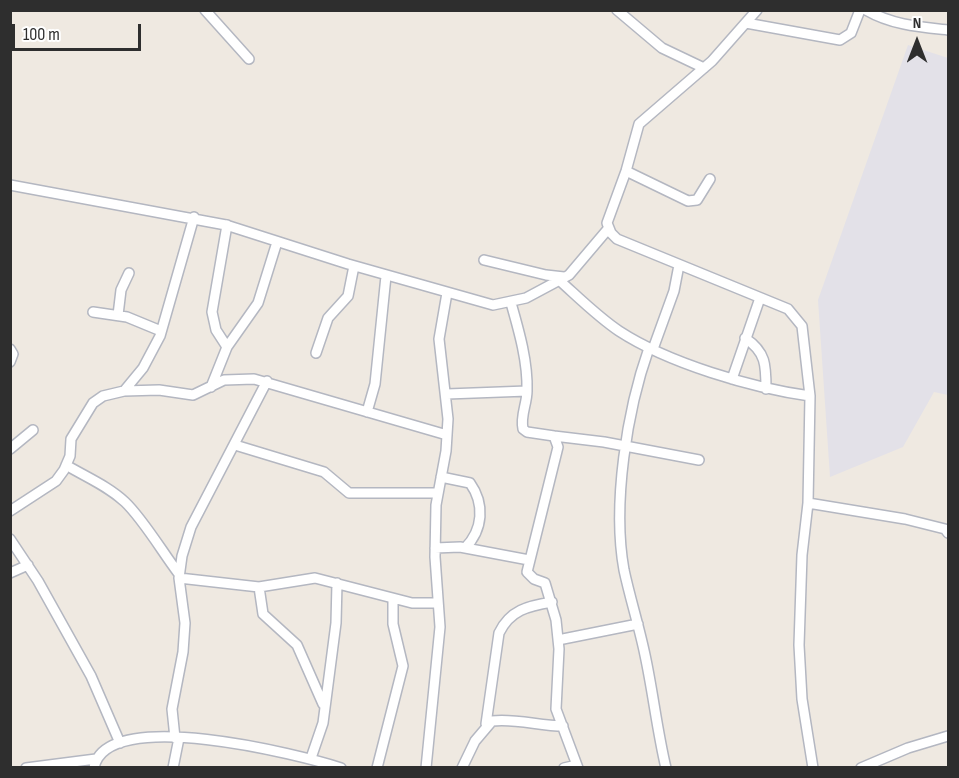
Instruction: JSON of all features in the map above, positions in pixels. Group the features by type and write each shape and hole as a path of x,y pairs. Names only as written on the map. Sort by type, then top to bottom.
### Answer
{"street":[{"path":"205,10 249,59"},
{"path":"617,10 662,48 704,68"},
{"path":"757,10 732,42 704,68 663,100 639,124 626,171 607,224 617,239 788,309 802,326 810,396 808,502 802,555 799,645 802,699 813,768"},
{"path":"746,23 840,40 850,33 860,10"},
{"path":"866,10 886,20 921,29 948,30"},
{"path":"626,171 688,201 697,200 710,179"},
{"path":"10,184 227,225 386,276 493,305 511,303 562,279 609,230"},
{"path":"124,391 143,368 161,331 194,217"},
{"path":"227,225 212,312 216,330 227,347"},
{"path":"211,387 227,347 258,303 277,242"},
{"path":"484,260 562,279 618,331 651,348 732,379 766,389 810,396"},
{"path":"666,768 638,624 624,569 621,543 622,479 642,369 667,310 679,265"},
{"path":"316,353 328,318 348,296 354,266"},
{"path":"118,315 121,290 129,273"},
{"path":"367,412 375,384 386,276"},
{"path":"426,768 440,627 435,548 438,493 447,435 447,394 439,339 447,293"},
{"path":"732,379 760,298"},
{"path":"511,303 519,330 527,391 522,418 523,429 527,432 579,437 699,460"},
{"path":"93,312 118,315 161,331"},
{"path":"745,338 755,345 766,360 766,389"},
{"path":"10,349 13,354 10,362"},
{"path":"10,511 56,481 66,465 71,439 93,403 103,396 124,391 159,390 193,395 224,380 241,378 267,381 447,435"},
{"path":"173,768 177,738 172,709 183,652 185,623 179,576 191,527 267,381"},
{"path":"447,394 527,391"},
{"path":"10,449 33,430"},
{"path":"554,436 558,447 529,561 528,576 545,583 552,602 558,640 556,709 577,766 564,768"},
{"path":"235,446 324,472 349,493 438,493"},
{"path":"66,465 85,478 102,485 125,502 179,576 259,586 315,578 412,603 438,603"},
{"path":"441,477 470,483 477,493 480,521 478,532 465,548"},
{"path":"808,502 905,519 948,533"},
{"path":"10,539 28,565 91,676 120,743"},
{"path":"435,548 465,548 529,561"},
{"path":"10,573 28,565"},
{"path":"311,758 319,740 325,707 336,623 337,583"},
{"path":"259,586 263,614 297,645 325,707"},
{"path":"377,768 403,666 393,624 393,599"},
{"path":"462,768 486,724 499,633 505,621 515,612 530,605 552,602"},
{"path":"558,640 638,624"},
{"path":"486,724 502,719 527,724 563,726"},
{"path":"861,768 908,748 948,736"},
{"path":"26,768 95,763 105,749 120,743 147,738 177,738 249,745 311,758 325,765 341,768"}],"shaded area":[{"path":"908,45 948,58 948,395 934,392 903,447 830,477 818,300"}]}
